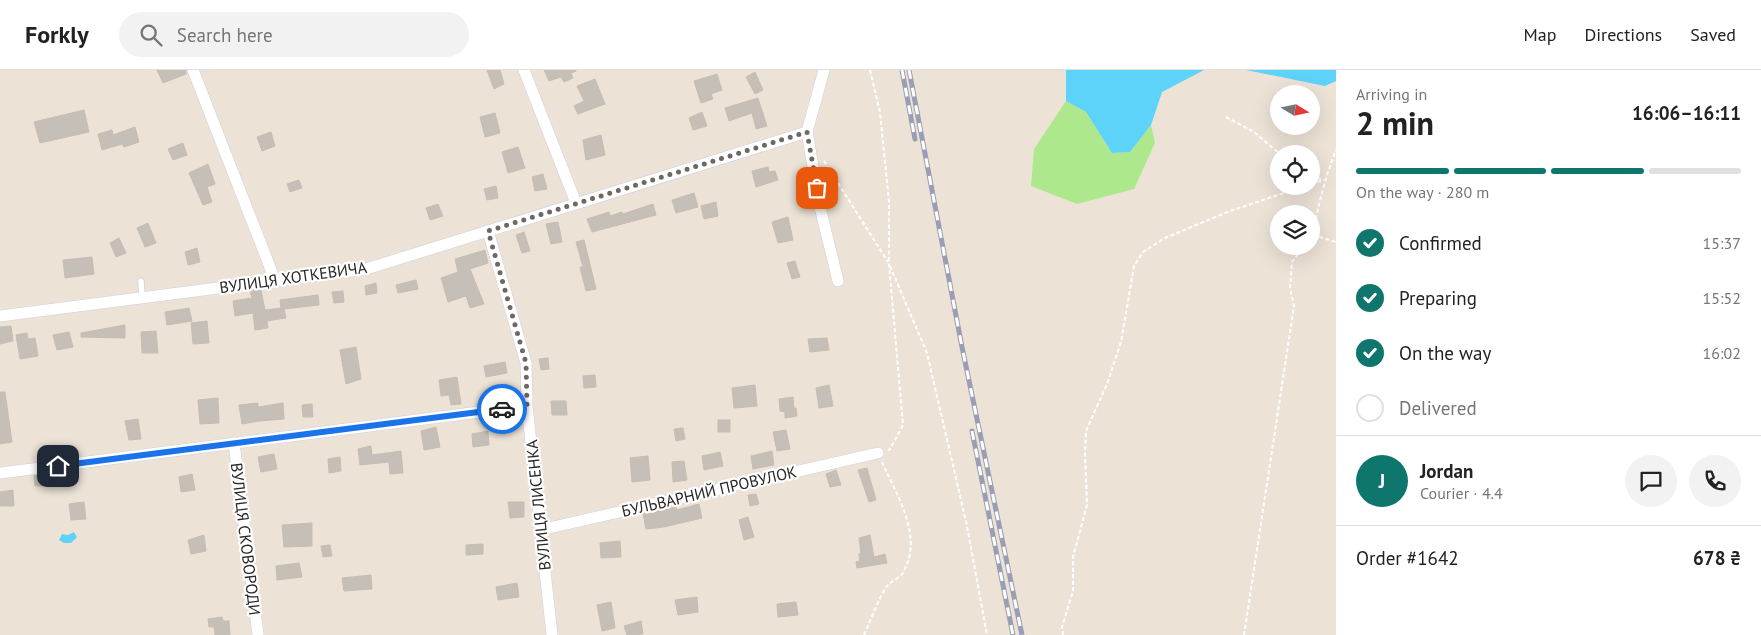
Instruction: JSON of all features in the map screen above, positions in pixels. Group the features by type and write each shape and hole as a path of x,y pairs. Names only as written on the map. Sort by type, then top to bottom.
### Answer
{"street":[{"path":"193,70 275,280"},
{"path":"524,70 576,203"},
{"path":"824,70 807,132 820,207 838,281"},
{"name":"ВУЛИЦЯ ХОТКЕВИЧА","path":"0,316 366,268 807,132"},
{"name":"ВУЛИЦЯ ЛИСЕНКА","path":"488,231 526,363 527,406 552,635"},
{"path":"0,473 527,406"},
{"name":"ВУЛИЦЯ СКОВОРОДИ","path":"234,443 258,635"},
{"name":"БУЛЬВАРНИЙ ПРОВУЛОК","path":"540,530 878,453"}],"lane":[{"path":"141,281 142,297"}],"path":[{"path":"864,635 888,585 901,576 909,559 911,544 910,527 878,453 890,449 903,426 889,264 889,202 880,112 870,70"},
{"path":"1226,117 1254,132 1270,146"},
{"path":"1318,205 1324,180 1336,150"},
{"path":"821,156 889,264 928,353 967,526 987,635"},
{"path":"1320,179 1324,180"},
{"path":"1320,181 1324,180"},
{"path":"1063,635 1062,627 1072,591 1073,557 1087,505 1086,431 1107,384 1121,342 1134,266 1143,252 1165,238 1230,211 1278,195"},
{"path":"1320,238 1336,242"},
{"path":"1244,635 1294,306 1290,288 1292,262 1297,255"}],"green space":[{"path":"1066,101 1086,112 1112,153 1130,152 1151,125 1155,143 1134,189 1077,204 1031,186 1034,149"}],"water":[{"path":"1066,70 1204,70 1162,92 1151,125 1130,152 1112,153 1086,112 1066,101"},
{"path":"1246,70 1336,70 1336,81 1325,86"},
{"path":"74,532 77,537 71,543 64,543 59,540 62,534 68,535"}],"building":[{"path":"157,70 186,70 186,74 163,83"},
{"path":"487,70 500,70 504,84 494,89"},
{"path":"544,70 576,71 571,73 573,78 564,82 561,77 549,81"},
{"path":"755,72 763,90 755,94 746,77"},
{"path":"717,74 722,90 711,94 713,99 701,103 694,81"},
{"path":"595,79 605,104 578,114 574,106 584,101 577,86"},
{"path":"758,98 767,126 756,129 752,113 729,121 725,108"},
{"path":"84,110 89,132 40,143 34,122"},
{"path":"702,112 707,126 693,130 689,118"},
{"path":"495,113 500,133 485,137 480,117"},
{"path":"135,127 139,142 124,147 122,144 102,150 98,134 112,130 113,135"},
{"path":"271,132 275,146 262,151 257,137"},
{"path":"601,135 605,155 586,160 583,140"},
{"path":"183,143 187,155 173,160 168,149"},
{"path":"518,147 525,168 508,173 502,152"},
{"path":"208,164 215,184 207,187 212,202 203,205 189,173"},
{"path":"768,167 769,172 775,171 778,180 756,187 752,171"},
{"path":"543,174 547,189 535,191 532,177"},
{"path":"299,180 302,188 290,192 287,184"},
{"path":"496,186 498,198 487,200 484,189"},
{"path":"694,193 698,207 676,213 672,200"},
{"path":"716,202 718,216 704,219 701,206"},
{"path":"438,204 443,216 430,220 426,208"},
{"path":"653,204 656,215 592,232 587,219 609,212 610,216 622,212 623,214"},
{"path":"788,217 793,240 778,243 772,222"},
{"path":"558,222 562,242 551,244 546,224"},
{"path":"148,223 156,243 145,247 137,228"},
{"path":"524,232 530,251 522,253 516,235"},
{"path":"119,238 126,253 116,257 110,243"},
{"path":"584,240 596,289 586,291 580,267 583,267 576,242"},
{"path":"197,248 200,262 188,265 185,252"},
{"path":"485,250 488,263 470,269 484,304 470,308 466,296 448,302 441,278 458,272 455,259"},
{"path":"92,257 94,274 65,278 63,260"},
{"path":"795,261 800,277 792,279 787,263"},
{"path":"416,280 418,289 398,293 396,285"},
{"path":"376,283 377,293 366,295 365,286"},
{"path":"261,290 265,310 281,308 280,300 318,295 319,305 284,309 286,318 267,321 268,328 255,330 253,313 235,316 233,301 252,298 250,291"},
{"path":"343,291 344,302 334,303 332,292"},
{"path":"189,308 192,321 167,325 165,312"},
{"path":"207,321 209,343 193,344 191,323"},
{"path":"125,325 125,338 81,337 81,333"},
{"path":"11,326 13,341 0,344 0,327"},
{"path":"156,331 158,353 142,353 141,332"},
{"path":"69,332 73,347 57,350 53,335"},
{"path":"27,333 28,339 35,338 38,356 20,359 16,335"},
{"path":"827,338 829,350 810,352 808,339"},
{"path":"356,347 361,379 346,384 340,350"},
{"path":"548,358 549,369 541,370 539,359"},
{"path":"505,362 507,373 486,377 484,366"},
{"path":"595,375 596,387 584,388 583,376"},
{"path":"457,377 461,404 451,405 449,395 441,396 439,380"},
{"path":"755,385 757,406 734,408 732,388"},
{"path":"829,385 833,406 819,408 816,388"},
{"path":"0,392 5,392 12,442 0,444"},
{"path":"793,397 797,416 785,418 785,412 780,411 779,399"},
{"path":"218,398 219,423 200,424 198,400"},
{"path":"551,401 566,401 567,415 552,415"},
{"path":"258,403 258,407 283,403 284,419 242,424 239,405"},
{"path":"312,404 313,417 303,417 302,405"},
{"path":"138,419 141,439 129,440 125,421"},
{"path":"718,420 730,420 730,432 718,432"},
{"path":"436,427 440,447 424,450 421,431"},
{"path":"683,428 685,439 676,441 674,429"},
{"path":"786,430 790,449 777,451 773,432"},
{"path":"488,431 489,445 473,447 472,434"},
{"path":"371,446 372,455 401,451 403,473 390,474 389,462 360,465 358,449"},
{"path":"772,451 774,465 753,469 751,456"},
{"path":"720,452 723,466 704,470 702,456"},
{"path":"274,454 277,469 261,472 258,457"},
{"path":"648,456 650,480 632,482 630,458"},
{"path":"340,457 341,471 329,473 328,459"},
{"path":"684,461 687,480 673,482 672,462"},
{"path":"867,468 876,500 869,502 858,470"},
{"path":"836,470 841,485 830,487 826,474"},
{"path":"50,474 51,486 35,486 34,476"},
{"path":"192,474 195,490 181,492 179,477"},
{"path":"13,490 14,506 0,506 0,492"},
{"path":"756,494 759,504 750,506 748,495"},
{"path":"84,502 86,519 71,520 69,504"},
{"path":"508,502 524,502 524,517 510,518"},
{"path":"699,504 702,518 664,527 646,529 643,514 676,507 677,510"},
{"path":"748,517 754,537 744,540 739,520"},
{"path":"312,523 312,546 284,547 282,525"},
{"path":"204,535 206,551 191,554 188,540"},
{"path":"870,535 874,557 885,554 887,563 857,568 856,562 860,561 859,554 861,553 859,538"},
{"path":"620,541 621,557 601,558 600,543"},
{"path":"483,544 483,554 466,555 466,545"},
{"path":"330,545 332,556 323,557 321,546"},
{"path":"299,563 302,577 277,580 276,566"},
{"path":"371,575 372,589 344,591 342,578"},
{"path":"517,583 519,597 498,600 496,587"},
{"path":"697,597 698,612 678,615 675,600"},
{"path":"611,602 615,628 602,631 597,605"},
{"path":"796,602 798,615 778,617 777,604"},
{"path":"222,617 223,621 229,621 230,635 215,635 214,627 209,627 208,619"},
{"path":"641,621 643,634 627,635 624,626"}],"railway":[{"path":"902,70 915,139"},
{"path":"909,70 962,347 1022,635"},
{"path":"972,431 1013,635"}],"way so far":[{"path":"502,409 527,406 526,363 488,231 807,132 817,188"}],"route":[{"path":"58,466 502,409"}]}
